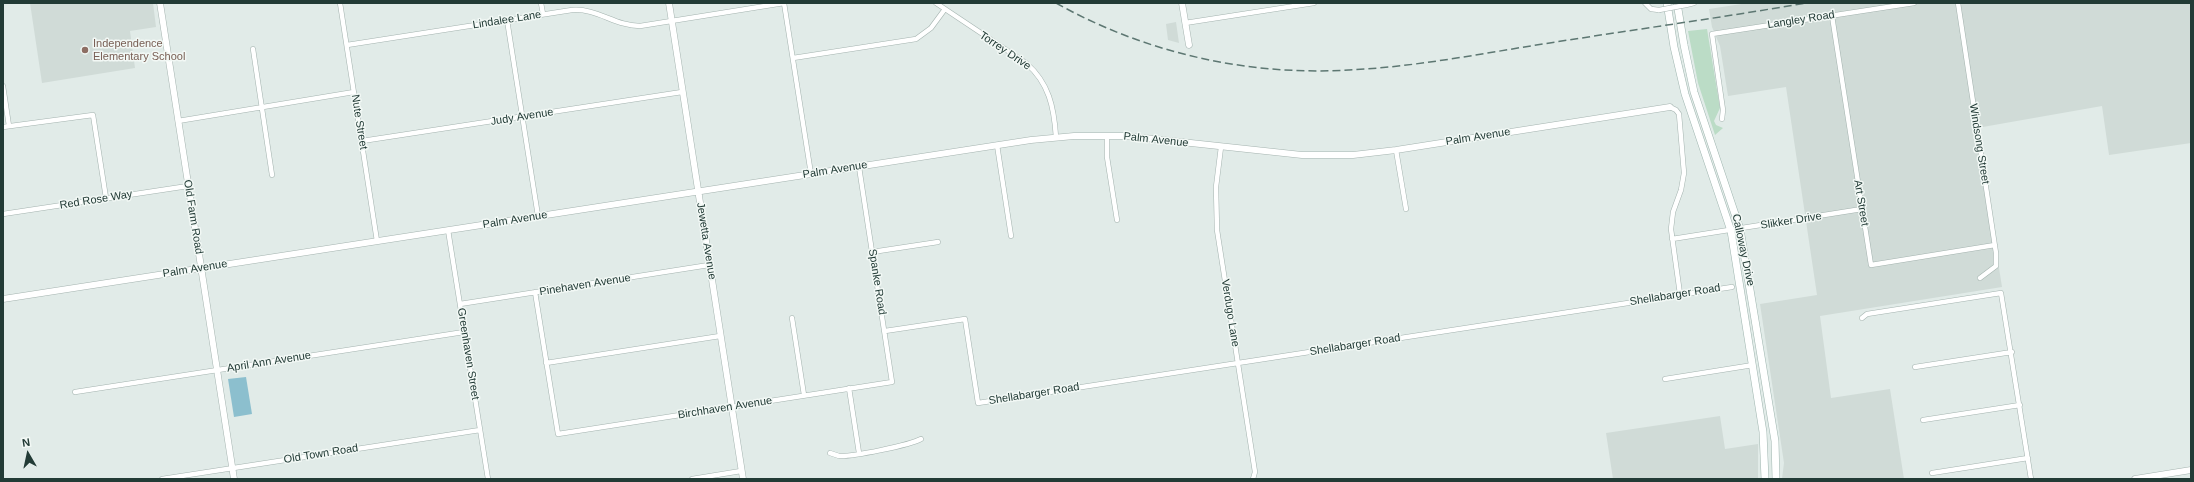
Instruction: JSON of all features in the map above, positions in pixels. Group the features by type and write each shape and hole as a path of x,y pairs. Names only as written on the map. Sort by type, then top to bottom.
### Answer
{"main road":[{"name":"Calloway Drive","path":"1667,3 1674,47 1685,94 1731,231 1762,426 1764,479"},
{"name":"Calloway Drive","path":"1677,3 1694,92 1740,229 1775,441 1776,479"},
{"path":"1753,365 1758,370 1762,399 1770,408"},
{"path":"1762,426 1767,431 1769,461 1776,468"}],"street":[{"name":"Old Farm Road","path":"160,3 234,479"},
{"name":"Nute Street","path":"340,3 377,241"},
{"path":"541,3 543,14"},
{"name":"Jewetta Avenue","path":"669,3 743,479"},
{"path":"784,3 811,174"},
{"name":"Lindalee Lane","path":"347,44 572,10 587,10 619,23 633,26 784,3"},
{"name":"Torrey Drive","path":"936,3 1026,63 1037,74 1047,88 1053,104 1056,137"},
{"path":"1182,3 1189,45"},
{"path":"1185,23 1292,5 1314,3"},
{"path":"1645,3 1651,8 1659,10 1694,3"},
{"name":"Langley Road","path":"1722,119 1723,110 1712,34 1914,3"},
{"name":"Windsong Street","path":"1958,3 1995,245 1996,266 1980,278"},
{"path":"793,58 916,39 931,28 945,9"},
{"name":"Art Street","path":"1832,16 1871,265 1995,245"},
{"path":"507,20 538,216"},
{"path":"253,49 272,175"},
{"path":"3,86 9,126"},
{"path":"178,121 354,92"},
{"name":"Judy Avenue","path":"362,141 682,92"},
{"path":"1670,107 1676,110 1679,114 1684,173 1681,190 1671,220 1672,239 1680,294"},
{"name":"Palm Avenue","path":"3,299 1056,137 1143,137 1273,153 1319,156 1396,150 1670,107"},
{"path":"3,127 93,116 106,198"},
{"path":"1107,136 1107,157 1117,220"},
{"path":"997,145 1011,236"},
{"name":"Verdugo Lane","path":"1221,147 1216,186 1216,214 1254,472 1253,479"},
{"path":"1396,150 1406,209"},
{"name":"Spanke Road","path":"859,167 892,382"},
{"name":"Red Rose Way","path":"3,214 188,186"},
{"name":"Slikker Drive","path":"1672,239 1731,231 1862,209"},
{"name":"Greenhaven Street","path":"448,230 488,479"},
{"path":"872,252 938,242"},
{"name":"Pinehaven Avenue","path":"460,304 709,265"},
{"name":"Shellabarger Road","path":"884,331 965,319 978,403 1732,286"},
{"path":"535,292 546,363 720,336"},
{"path":"1862,318 1867,314 2001,293 2012,352 2031,479"},
{"path":"792,318 804,396"},
{"name":"April Ann Avenue","path":"74,392 464,332"},
{"path":"1915,367 2012,352"},
{"name":"Birchhaven Avenue","path":"546,363 558,434 892,382"},
{"path":"1665,379 1753,365"},
{"path":"849,388 859,453"},
{"path":"1924,420 2020,405"},
{"name":"Old Town Road","path":"162,479 480,430"},
{"path":"830,453 839,456 859,453 911,444 921,438"},
{"path":"1932,473 2028,458"},
{"path":"2135,479 2191,470"},
{"path":"692,479 741,471"}],"shaded area":[{"name":"Independence Elementary School","path":"30,3 153,3 156,27 130,31 135,68 42,83"},
{"path":"1748,3 2191,3 2191,143 2109,155 2102,106 1977,128 2002,287 1820,316 1831,398 1890,389 1904,479 1782,479 1784,463 1760,304 1817,295 1786,87 1728,96 1720,46 1712,27 1709,9"},
{"path":"1176,22 1179,43 1168,40 1166,24"},
{"path":"1720,416 1725,449 1758,444 1758,479 1613,479 1606,433"}],"green space":[{"path":"1707,29 1720,108 1714,121 1716,125 1723,128 1715,135 1698,83 1688,31"}],"water":[{"path":"246,377 252,414 234,417 228,379"}],"railway":[{"path":"1056,3 1125,35 1161,48 1198,58 1235,65 1311,71 1349,70 1422,63 1806,3"}],"place":[{"name":"Independence Elementary School","path":"85,50"}]}
